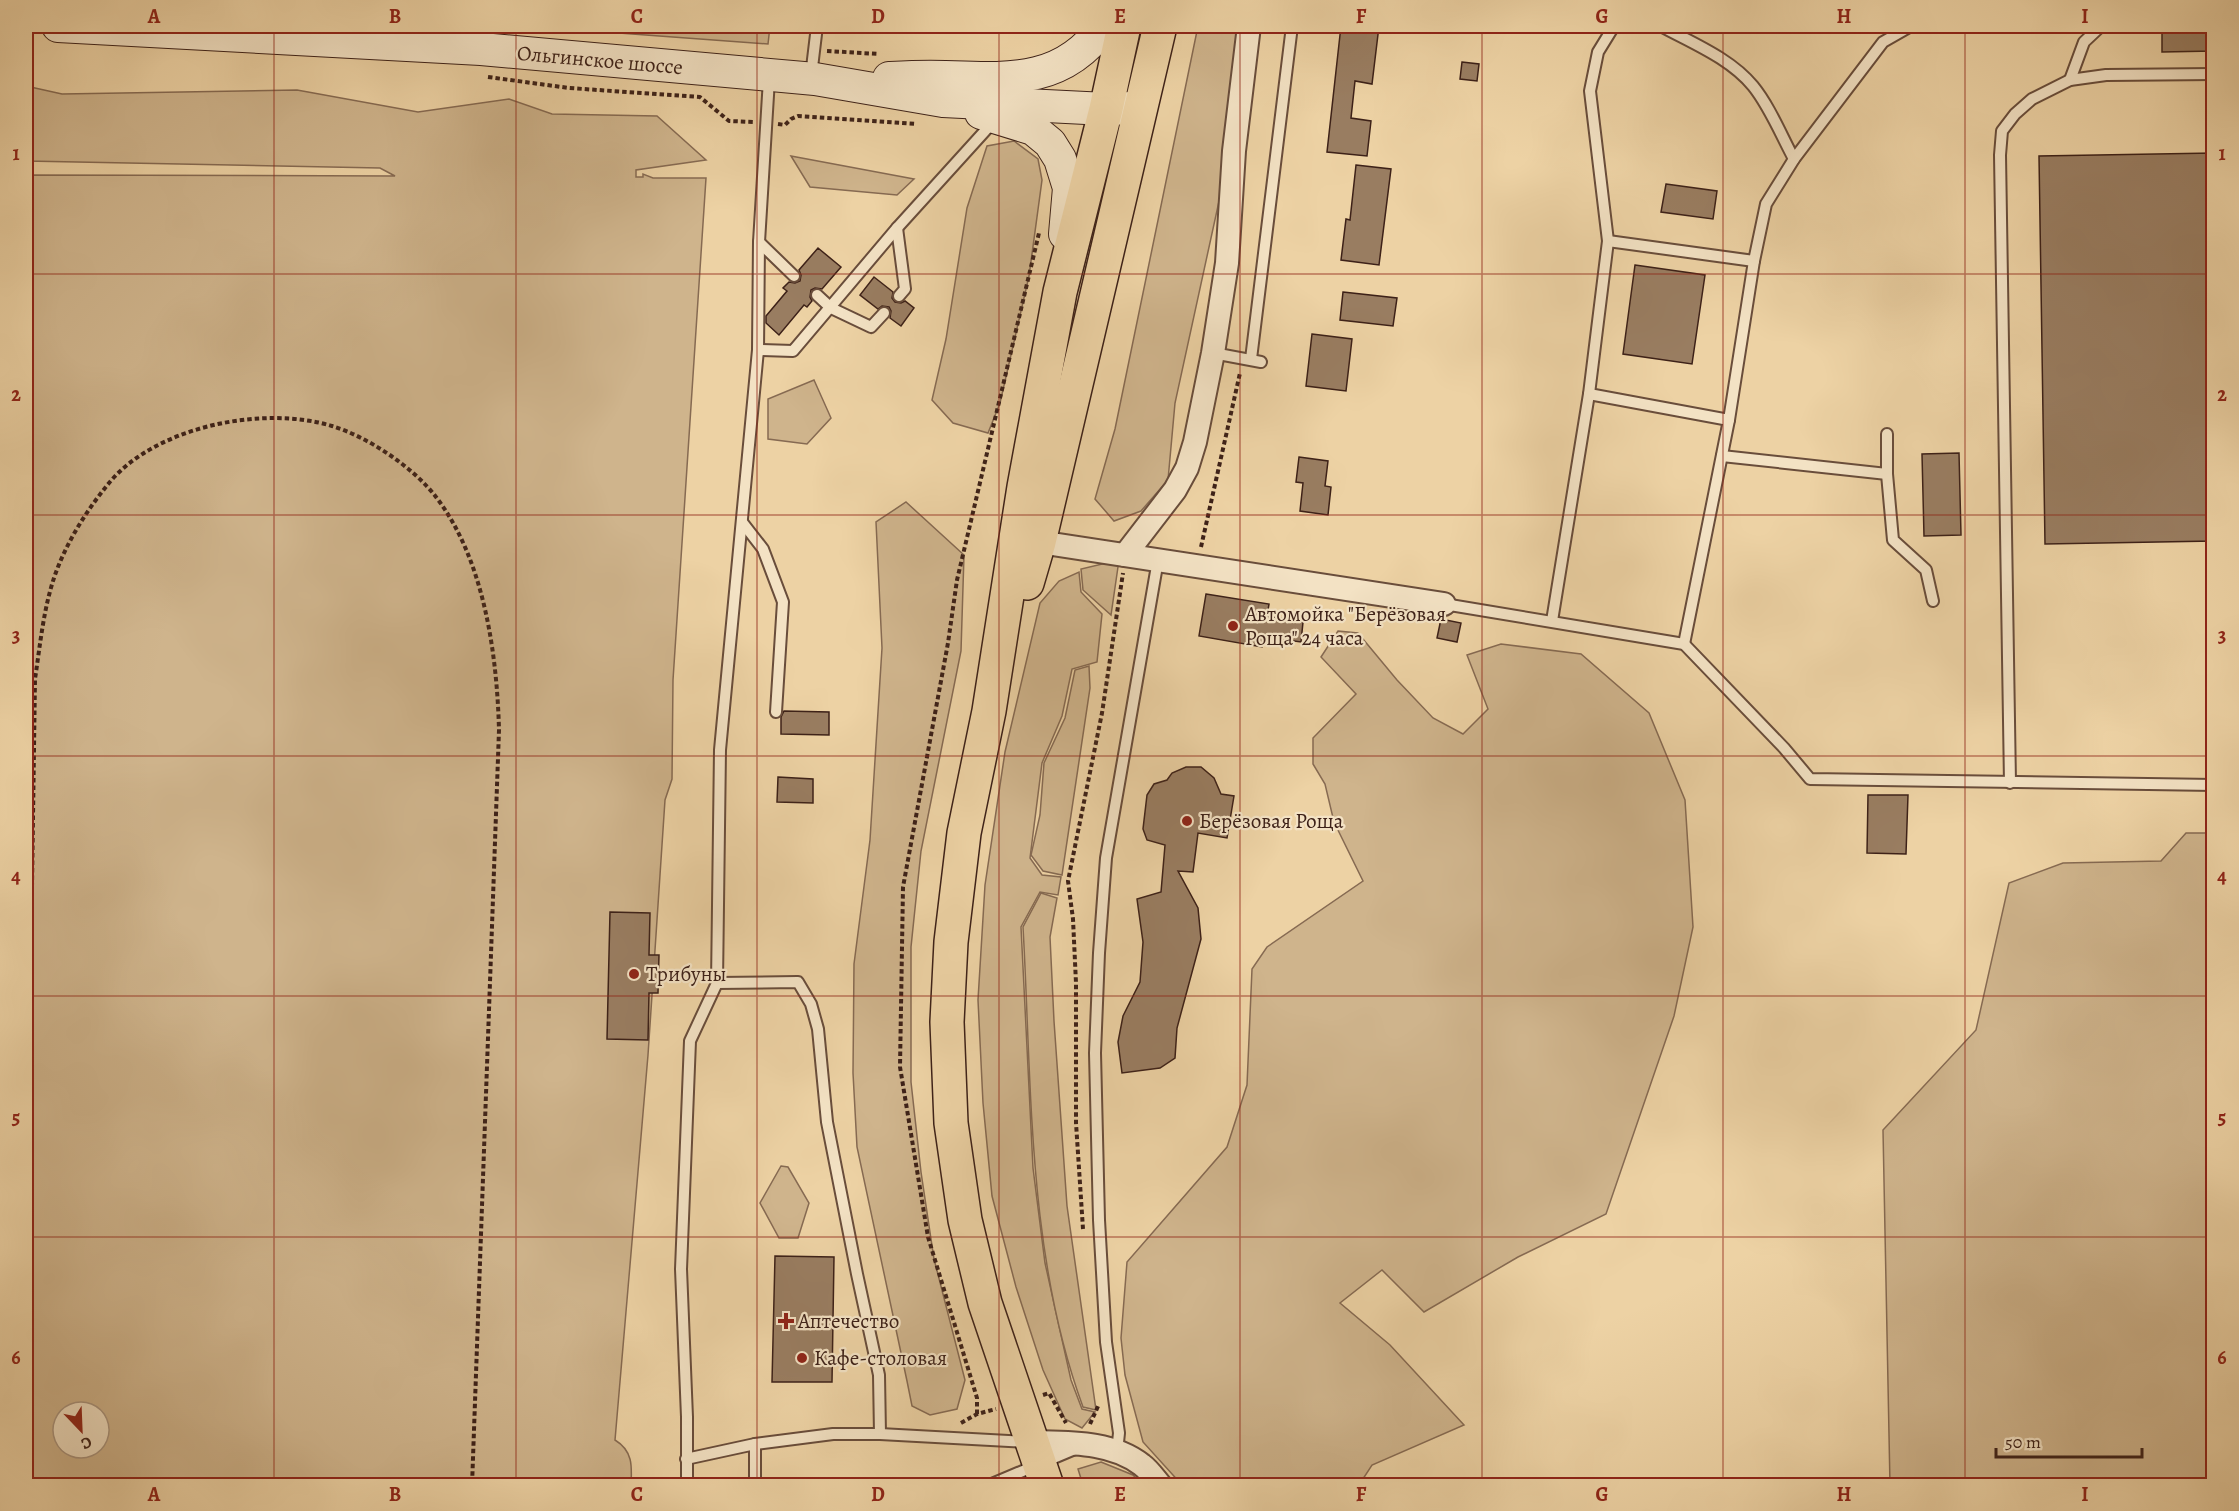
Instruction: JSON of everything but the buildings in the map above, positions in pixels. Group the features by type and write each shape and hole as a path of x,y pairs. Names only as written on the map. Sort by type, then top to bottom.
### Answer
{"main road":[{"name":"Ольгинское шоссе","path":"58,26 375,38 813,79 935,113 1140,107"},
{"path":"813,79 943,77 1012,79 1036,74 1079,54 1104,26"},
{"path":"1040,1464 982,1292 965,1220 951,1123 947,1022 951,942 964,833 989,711 1024,487 1060,292 1106,109 1124,26"},
{"path":"989,711 1039,542 1160,26"},
{"path":"935,113 998,117 1033,129 1050,143 1060,159 1069,188 1060,292"}],"street":[{"path":"1125,555 1175,490 1187,468 1196,442 1227,263 1234,151 1249,26"},
{"path":"1039,542 1444,603"},
{"path":"1040,1464 1085,1437 1141,1464 1161,1485"}],"lane":[{"path":"813,79 817,26"},
{"path":"1213,353 1252,360 1292,26"},
{"path":"1552,621 1589,394 1608,241 1590,91 1598,52 1614,26"},
{"path":"1661,26 1733,67 1753,86 1768,109 1794,159"},
{"path":"1684,644 1729,420 1754,261 1766,204 1794,159 1883,42 1911,26"},
{"path":"2070,80 2084,42 2101,26"},
{"path":"2010,783 2002,131 2015,114 2032,99 2070,80 2106,75 2214,74"},
{"path":"687,1485 687,1417 681,1269 690,1041 717,983 720,750 758,350 759,242 769,75"},
{"path":"758,350 793,351 897,228 998,117"},
{"path":"897,228 905,289 899,296"},
{"path":"1608,241 1754,261"},
{"path":"759,242 794,276"},
{"path":"817,295 831,308 871,327 884,313"},
{"path":"1589,394 1729,420"},
{"path":"1887,434 1887,474 1893,540 1926,570 1933,601"},
{"path":"1722,456 1887,474"},
{"path":"742,522 763,549 783,602 776,712"},
{"path":"1117,1452 1119,1433 1106,1342 1099,1231 1095,1053 1106,858 1158,560"},
{"path":"1444,603 1684,644 1784,748 1810,779 2214,785"},
{"path":"717,983 798,982 811,1004 818,1029 827,1122 879,1375 880,1434"},
{"path":"686,1460 755,1444 832,1434 880,1434 1040,1464"},
{"path":"755,1444 755,1485"},
{"path":"987,1485 1040,1464"}],"path":[{"path":"481,49 478,76 569,88 700,97 729,121 786,124 798,116 935,113"},
{"path":"1196,566 1252,360"},
{"path":"26,1300 35,679 42,625 53,579 88,510 111,480 137,458 169,440 199,428 236,421 271,418 303,420 332,426 389,455 414,474 436,496 458,531 472,568 493,646 498,687 499,730 472,1485"},
{"path":"1083,1233 1076,1123 1076,983 1068,881 1102,713 1125,555"},
{"path":"956,1424 977,1414 1048,1393 1067,1425"},
{"path":"1085,1437 1099,1404 1099,1396"},
{"path":"26,1427 27,1485"}],"shaded area":[{"path":"524,26 770,26 768,44"},
{"path":"1198,26 1240,26 1223,183 1175,403 1168,480 1141,511 1114,521 1095,499 1115,429"},
{"path":"26,86 62,94 297,90 418,112 509,99 552,114 657,116 706,160 636,170 636,177 643,177 643,174 653,178 706,178 673,680 672,779 665,800 648,1055 615,1440 628,1454 631,1465 631,1485 26,1485 26,175 395,176 380,168 26,161"},
{"path":"1014,141 1038,159 1042,180 1029,276 1000,403 988,433 953,423 932,400 946,339 967,208 987,146"},
{"path":"791,156 914,179 897,195 810,187"},
{"path":"814,380 831,418 807,444 768,439 768,399"},
{"path":"906,502 964,555 961,651 921,851 911,947 911,1082 921,1172 934,1259 965,1380 957,1409 930,1415 912,1406 857,1147 853,1073 854,964 870,840 882,648 876,522"},
{"path":"1119,560 1111,615 1083,590 1081,569"},
{"path":"1079,572 1081,592 1102,614 1097,662 1072,669 1062,716 1042,763 1030,858 1042,875 1061,877 1058,895 1040,892 1021,927 1033,1168 1045,1263 1071,1380 1082,1409 1095,1412 1082,1428 1065,1419 1043,1370 1016,1287 992,1196 983,1103 978,1000 985,885 1005,752 1040,603 1059,581"},
{"path":"1338,631 1358,633 1397,680 1433,718 1463,734 1488,709 1467,655 1501,644 1581,654 1649,713 1685,800 1693,927 1674,1016 1606,1214 1518,1257 1424,1312 1382,1270 1340,1303 1390,1345 1464,1425 1372,1465 1359,1485 1182,1485 1143,1442 1125,1375 1121,1338 1127,1262 1227,1147 1247,1085 1252,969 1267,947 1363,881 1334,822 1325,784 1313,764 1313,738 1356,694 1321,657"},
{"path":"1089,666 1090,688 1062,875 1043,871 1031,855 1040,815 1044,763 1065,718 1075,670"},
{"path":"2186,833 2214,833 2213,1485 1890,1485 1883,1130 1976,1030 2009,883 2063,863 2161,861"},
{"path":"1041,893 1057,898 1050,937 1067,1206 1096,1410 1083,1407 1065,1349 1051,1290 1035,1170 1023,927"},
{"path":"781,1166 788,1167 809,1203 798,1238 779,1238 760,1203"},
{"path":"1101,1462 1133,1475 1143,1485 1083,1485 1078,1469"}],"place":[{"name":"Автомойка \"Берёзовая Роща\" 24 часа","path":"1233,626"},
{"name":"Берёзовая Роща","path":"1187,821"},
{"name":"Трибуны","path":"634,974"},
{"name":"Аптечество","path":"786,1321"},
{"name":"Кафе-столовая","path":"802,1358"}]}
